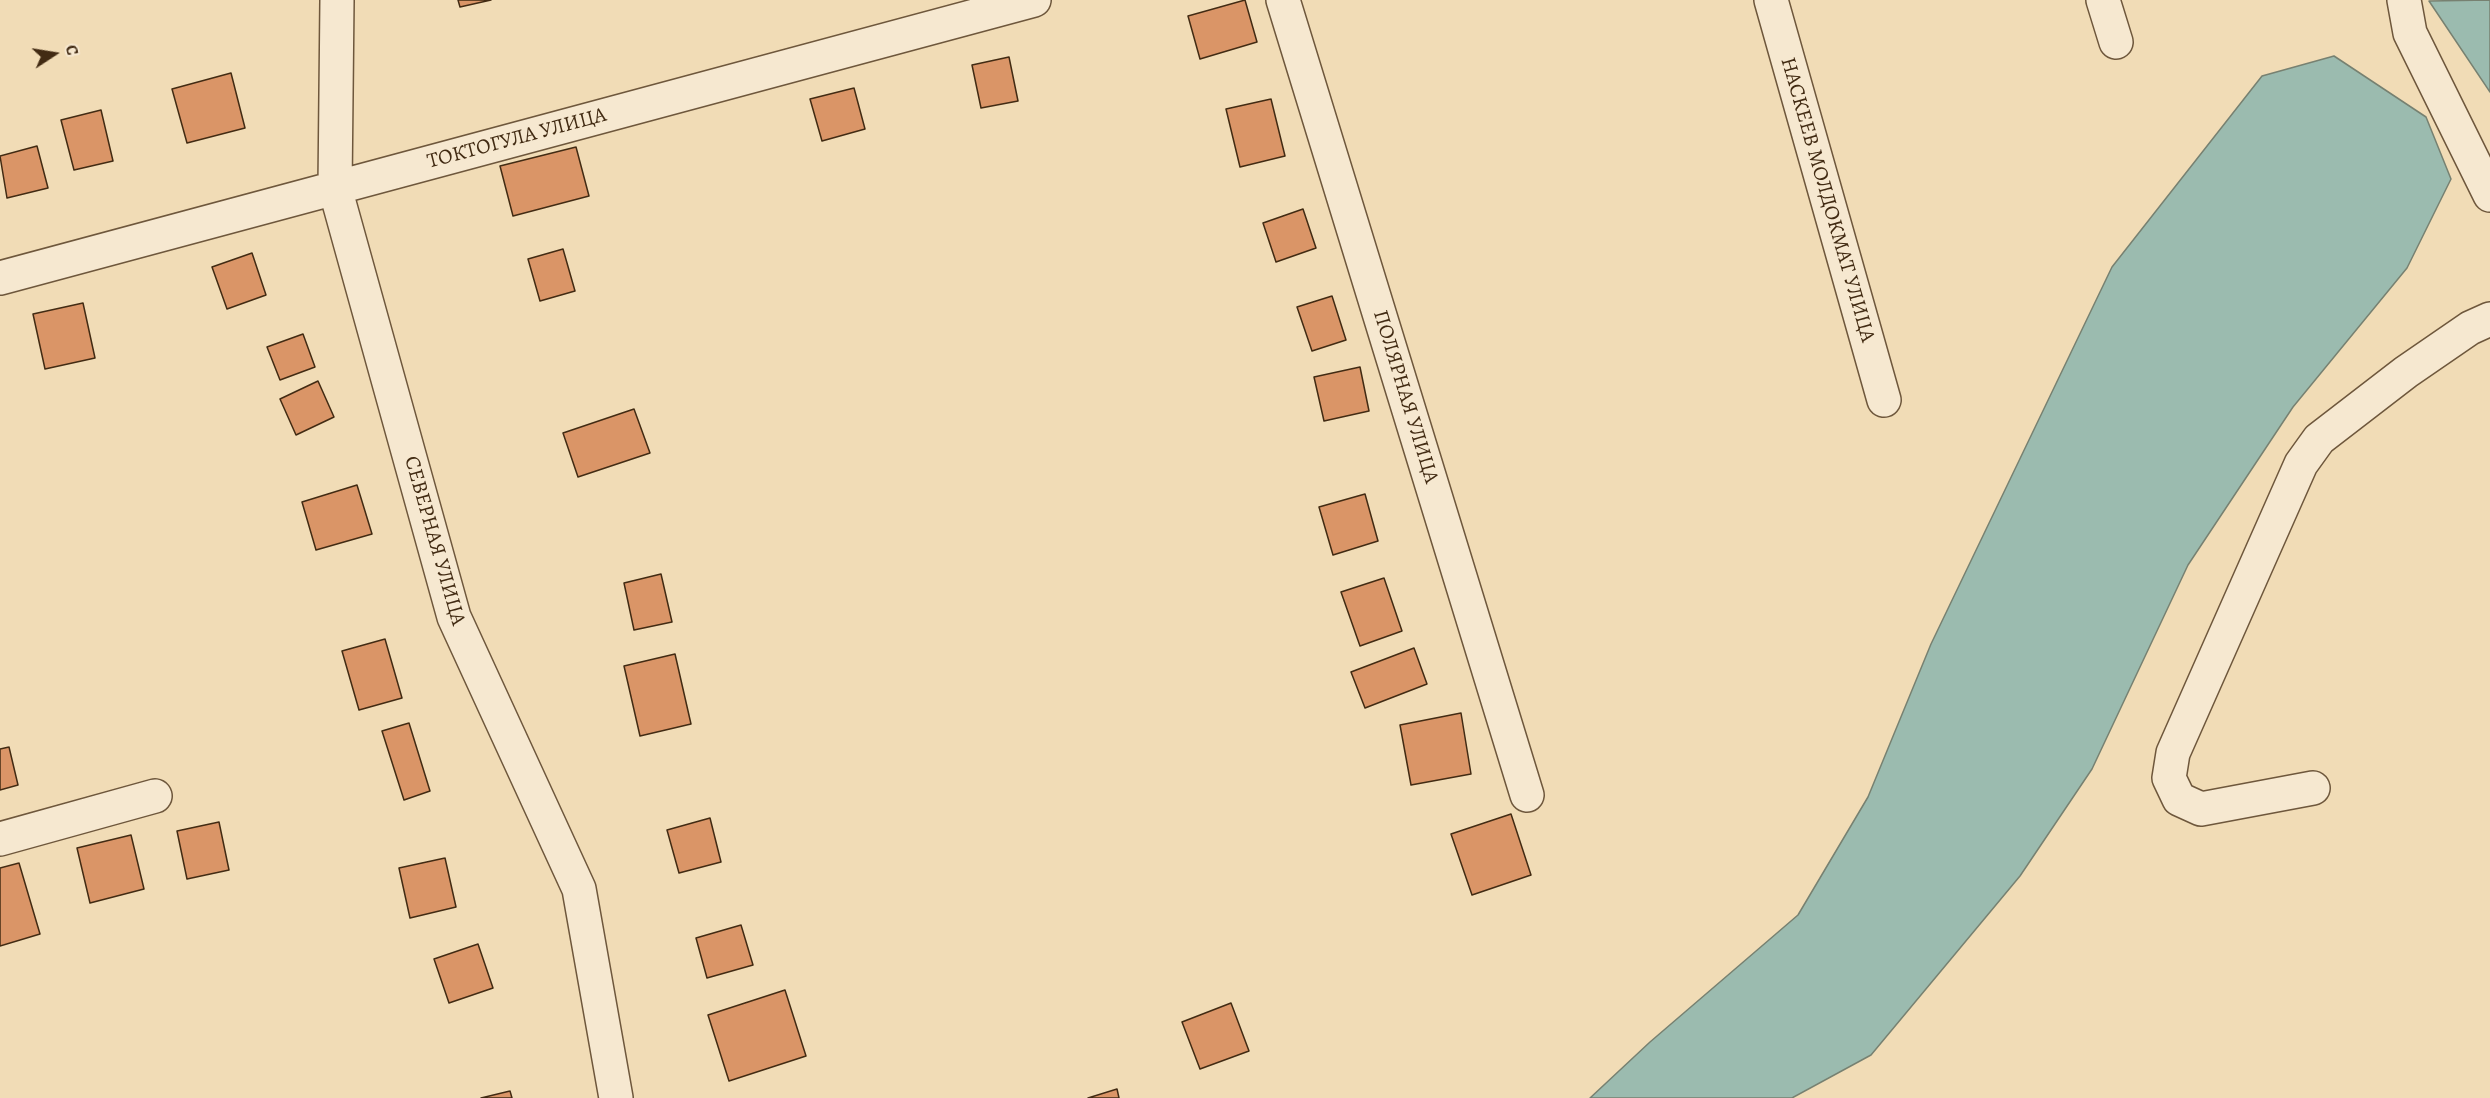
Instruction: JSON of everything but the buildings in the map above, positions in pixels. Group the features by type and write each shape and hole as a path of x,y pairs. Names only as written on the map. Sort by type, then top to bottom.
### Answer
{"street":[{"name":"СЕВЕРНАЯ УЛИЦА","path":"337,0 334,188 454,617 579,889 616,1098"},
{"name":"ТОКТОГУЛА УЛИЦА","path":"0,278 1034,0"},
{"name":"ПОЛЯРНАЯ УЛИЦА","path":"1283,0 1527,795"},
{"name":"НАСКЕЕВ МОЛДОКМАТ УЛИЦА","path":"1771,0 1884,400"},
{"path":"2103,0 2116,42"},
{"path":"2404,0 2410,33 2490,195"},
{"path":"2313,788 2201,809 2179,799 2169,778 2173,753 2301,464 2319,439 2406,372 2470,328 2490,319"},
{"path":"0,838 155,796"}],"shaded area":[{"path":"2490,0 2490,92 2429,1"},
{"path":"2334,56 2426,117 2451,179 2407,268 2293,407 2188,565 2092,769 2020,876 1871,1055 1792,1098 1590,1098 1650,1042 1798,915 1868,797 1931,644 2112,267 2262,76"}]}
